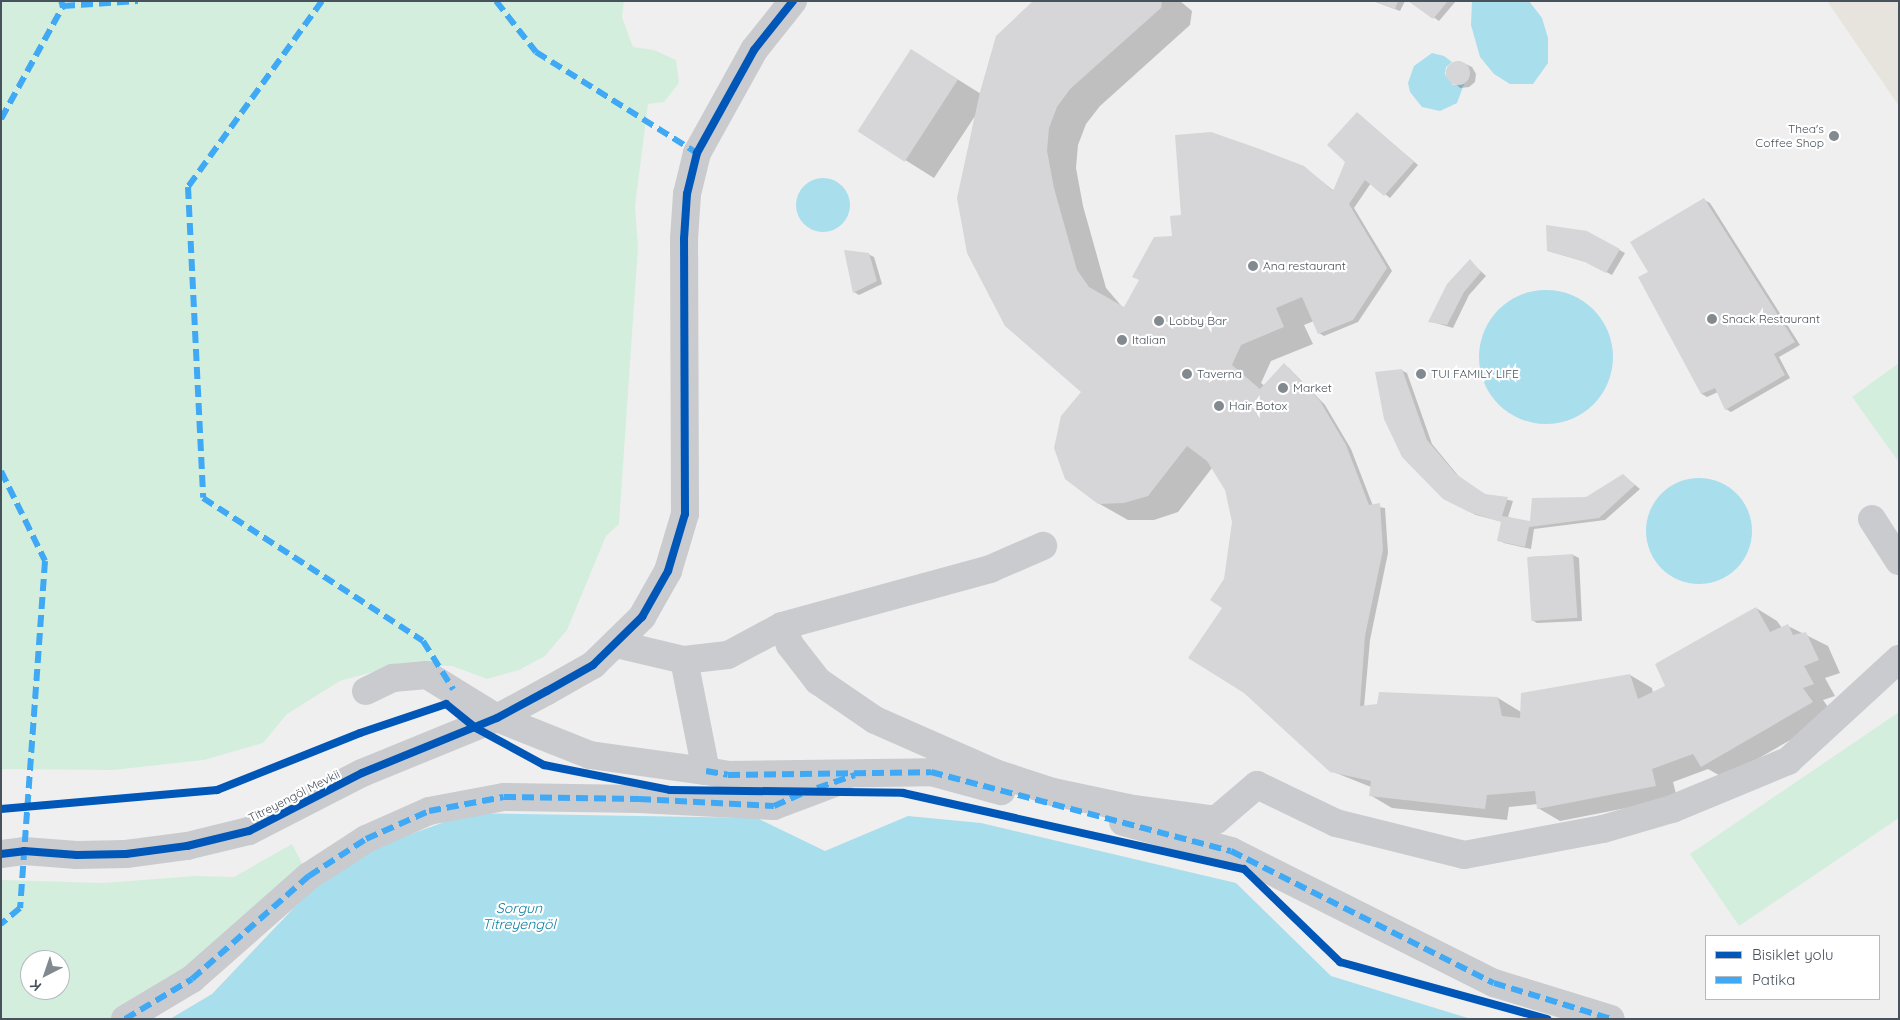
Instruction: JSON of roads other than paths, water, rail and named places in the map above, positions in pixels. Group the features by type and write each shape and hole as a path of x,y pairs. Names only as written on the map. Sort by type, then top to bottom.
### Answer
{"street":[{"name":"Titreyengöl Mevkii","path":"1,854 24,851 77,855 126,854 187,846 249,831 362,773 496,718 593,665 618,644 642,617 668,571 685,514 684,239 688,194 697,153 754,50 794,1"},
{"path":"1872,519 1899,561"},
{"path":"618,644 684,660 728,655 782,626 990,569 1043,546"},
{"path":"782,626 790,645 818,681 875,720 995,773 1053,792 1133,809 1216,820 1257,785 1336,823 1464,855 1603,829 1672,809 1788,761 1899,659"},
{"path":"684,660 706,771"},
{"path":"366,691 393,678 427,676 496,718 590,755 728,775 931,772 1231,851 1494,983 1611,1019"},
{"path":"125,1019 192,979 309,876 366,839 429,811 504,797 640,799 774,806 862,773"}],"water":[{"path":"1472,1 1529,1 1542,18 1548,38 1548,63 1533,84 1510,84 1494,74 1480,57 1471,25"},
{"path":"1432,53 1444,56 1452,62 1446,67 1445,74 1453,85 1464,84 1457,103 1440,111 1422,107 1410,92 1408,83 1414,66"},
{"path":"818,178 828,178 838,182 846,190 850,205 846,220 838,228 828,232 818,232 808,228 800,220 796,210 796,200 800,190 808,182"},
{"path":"1546,290 1572,295 1583,301 1593,310 1602,320 1608,331 1613,357 1608,383 1602,394 1593,404 1583,413 1572,419 1546,424 1520,419 1509,413 1499,404 1490,394 1484,383 1479,357 1484,331 1490,320 1499,310 1509,301 1520,295"},
{"path":"1699,478 1719,482 1737,493 1748,511 1752,531 1748,551 1737,569 1719,580 1699,584 1679,580 1661,569 1650,551 1646,531 1650,511 1661,493 1679,482"},
{"name":"Sorgun Titreyengöl","path":"470,813 757,818 825,851 908,816 981,823 1236,883 1331,976 1471,1019 170,1019 212,994 308,893 380,845"}],"place":[{"name":"Thea's Coffee Shop","path":"1834,136"},
{"name":"Ana restaurant","path":"1253,266"},
{"name":"Snack Restaurant","path":"1712,319"},
{"name":"Lobby Bar","path":"1159,321"},
{"name":"Italian","path":"1122,340"},
{"name":"Taverna","path":"1187,374"},
{"name":"TUI FAMILY LIFE","path":"1421,374"},
{"name":"Market","path":"1283,388"},
{"name":"Hair Botox","path":"1219,406"}]}
